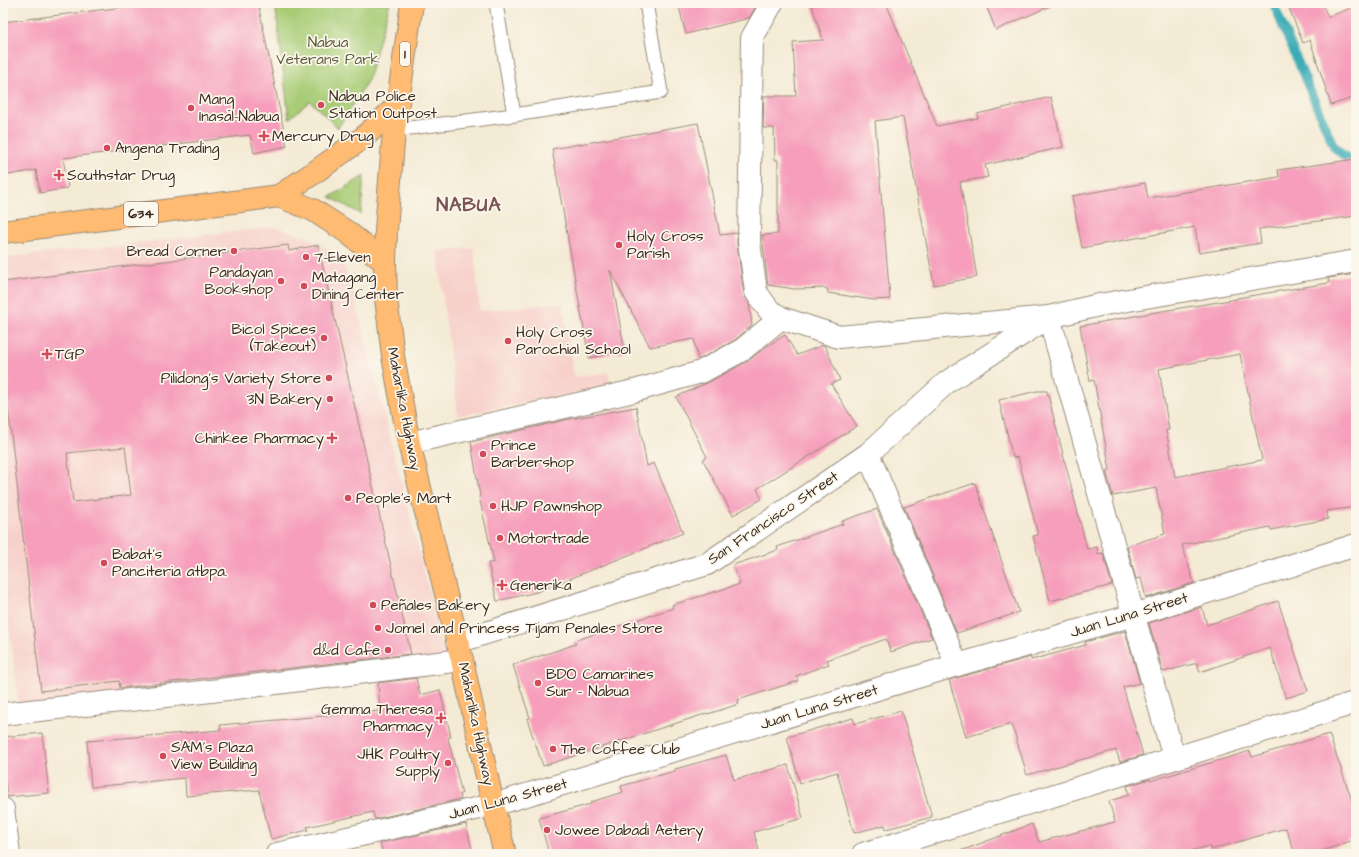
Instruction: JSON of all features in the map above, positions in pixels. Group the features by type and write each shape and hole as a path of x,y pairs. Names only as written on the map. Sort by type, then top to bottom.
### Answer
{"main road":[{"name":"Maharlika Highway","path":"412,3 394,130 386,230 386,298 393,356 409,443 460,651 505,854"},
{"name":"634","path":"3,232 279,196 364,137 398,105"},
{"name":"634","path":"279,196 313,210 346,232 385,262"}],"street":[{"path":"772,3 752,38 749,242 756,292 769,310 781,318 839,337 1049,317 1099,305 1356,261"},
{"path":"1049,317 1174,758"},
{"name":"San Francisco Street","path":"3,714 242,688 460,651 707,564 868,454 947,382 1049,317"},
{"path":"409,443 634,392 701,372 742,350 781,318"},
{"path":"868,454 957,665"},
{"name":"Juan Luna Street","path":"278,854 494,805 957,665 1134,615 1356,545"},
{"path":"864,854 1352,704"},
{"path":"3,809 9,854"}],"lane":[{"path":"496,3 514,115"},
{"path":"394,130 514,115 660,92 646,3"}],"shaded area":[{"path":"275,227 306,237 332,252 343,265 351,284 450,674 20,712 3,578 3,258"},
{"name":"Holy Cross Parochial School","path":"474,248 480,311 562,303 574,377 608,372 611,386 458,416 437,251"}],"green space":[{"name":"Nabua Veterans Park","path":"275,3 390,3 368,80 338,128 310,101 289,119"},
{"path":"364,176 361,214 330,197"}],"building":[{"path":"156,3 258,3 287,146 254,153 250,135 63,158 68,188 40,193 36,170 3,176 3,22"},
{"path":"678,3 758,3 749,18 686,34"},
{"path":"811,3 886,3 937,126 978,118 977,114 1051,97 1063,147 985,165 988,177 960,182 977,277 934,285 903,117 875,121 890,299 874,300 828,293 827,288 795,289 768,285 762,235 778,234 778,160 775,160 774,128 763,128 764,96 796,96 793,42 823,40"},
{"path":"985,3 1057,3 996,30"},
{"path":"1287,3 1322,3 1328,17 1356,6 1356,97 1331,105 1310,40 1303,43"},
{"name":"Holy Cross Parish","path":"698,123 720,235 737,233 737,244 744,294 749,303 752,325 735,340 698,360 694,339 650,347 610,270 625,351 589,358 552,149"},
{"path":"1356,159 1356,216 1259,229 1261,243 1199,253 1195,227 1082,248 1072,196 1145,183 1148,198 1279,177 1278,170"},
{"path":"288,245 289,251 318,245 411,654 120,688 119,681 41,691 3,365 3,282","holes":["125,447 131,495 73,502 67,453"]},
{"path":"1356,274 1356,507 1327,511 1328,519 1271,530 1270,527 1182,545 1194,583 1146,598 1141,578 1136,579 1127,546 1165,534 1156,488 1113,496 1106,471 1110,470 1094,380 1090,381 1080,326 1329,283 1328,278","holes":["1240,354 1262,460 1175,477 1166,430 1169,430 1159,369"]},
{"path":"785,335 797,355 823,345 825,346 840,380 831,384 857,426 757,489 762,499 733,515 703,460 707,457 676,397 707,383 748,361 767,346"},
{"path":"1037,391 1047,391 1087,549 1097,547 1098,554 1103,553 1112,585 1050,601 1033,536 1038,535 1018,457 1013,458 999,400"},
{"path":"636,407 647,466 654,463 683,533 537,592 497,601 488,563 494,562 479,497 471,442 565,420"},
{"path":"975,483 1019,612 957,633 904,507"},
{"path":"877,509 932,638 891,652 886,639 827,660 829,664 796,676 798,681 738,700 739,704 543,766 527,719 530,718 513,665 576,644 574,641 673,608 672,605 740,584 733,565 778,550 777,547 843,524 842,521"},
{"path":"1278,601 1308,691 1286,698 1270,648 1200,672 1197,663 1163,672 1149,623 1202,607 1207,625"},
{"path":"1125,631 1140,683 1123,687 1143,755 1120,762 1116,750 1027,775 1012,724 966,737 949,680 1031,657 1031,660 1086,645 1085,642"},
{"path":"416,678 420,695 440,690 451,737 448,738 462,794 460,794 461,799 375,819 373,812 307,827 308,830 271,839 259,790 186,796 185,778 91,787 87,741 221,730 220,725 380,711 378,683"},
{"path":"901,711 932,817 886,829 885,825 854,833 837,772 800,783 787,737 853,718 855,724"},
{"path":"42,733 49,793 7,797 3,767 3,737"},
{"path":"1329,734 1356,812 1356,839 1314,854 1295,854 1286,828 1210,850 1209,846 1180,854 958,854 958,852 1032,824 1039,842 1115,822 1109,801 1129,795 1127,786 1150,779 1150,781 1250,751 1252,757"},
{"path":"726,755 734,780 788,765 803,818 754,832 760,854 549,854 539,818 591,804 591,802 623,792 621,786"},
{"path":"466,824 473,854 383,854 380,843"}],"waterway":[{"path":"1273,3 1334,147 1356,166"}],"place":[{"name":"Nabua Police Station Outpost","path":"321,105"},
{"name":"Mang Inasal-Nabua","path":"191,108"},
{"name":"Mercury Drug","path":"264,136"},
{"name":"Angena Trading","path":"107,148"},
{"name":"Southstar Drug","path":"59,175"},
{"name":"Holy Cross Parish","path":"619,245"},
{"name":"Bread Corner","path":"234,251"},
{"name":"7-Eleven","path":"306,257"},
{"name":"Pandayan Bookshop","path":"281,281"},
{"name":"Matagang Dining Center","path":"304,286"},
{"name":"Bicol Spices (Takeout)","path":"324,338"},
{"name":"Holy Cross Parochial School","path":"508,341"},
{"name":"TGP","path":"47,354"},
{"name":"Pilidong's Variety Store","path":"329,378"},
{"name":"3N Bakery","path":"330,399"},
{"name":"Chinkee Pharmacy","path":"332,438"},
{"name":"Prince Barbershop","path":"483,454"},
{"name":"People's Mart","path":"348,498"},
{"name":"HJP Pawnshop","path":"493,506"},
{"name":"Motortrade","path":"500,538"},
{"name":"Babat's Panciteria atbpa.","path":"104,563"},
{"name":"Generika","path":"502,585"},
{"name":"Peñales Bakery","path":"373,605"},
{"name":"Jomel and Princess Tijam Penales Store","path":"378,628"},
{"name":"d&d Cafe","path":"388,650"},
{"name":"BDO Camarines Sur - Nabua","path":"538,683"},
{"name":"Gemma Theresa Pharmacy","path":"441,718"},
{"name":"The Coffee Club","path":"553,749"},
{"name":"SAM's Plaza View Building","path":"163,756"},
{"name":"JHK Poultry Supply","path":"448,763"},
{"name":"Jowee Dabadi Aetery","path":"547,830"}],"district":[{"name":"NABUA","path":"469,205"}]}
